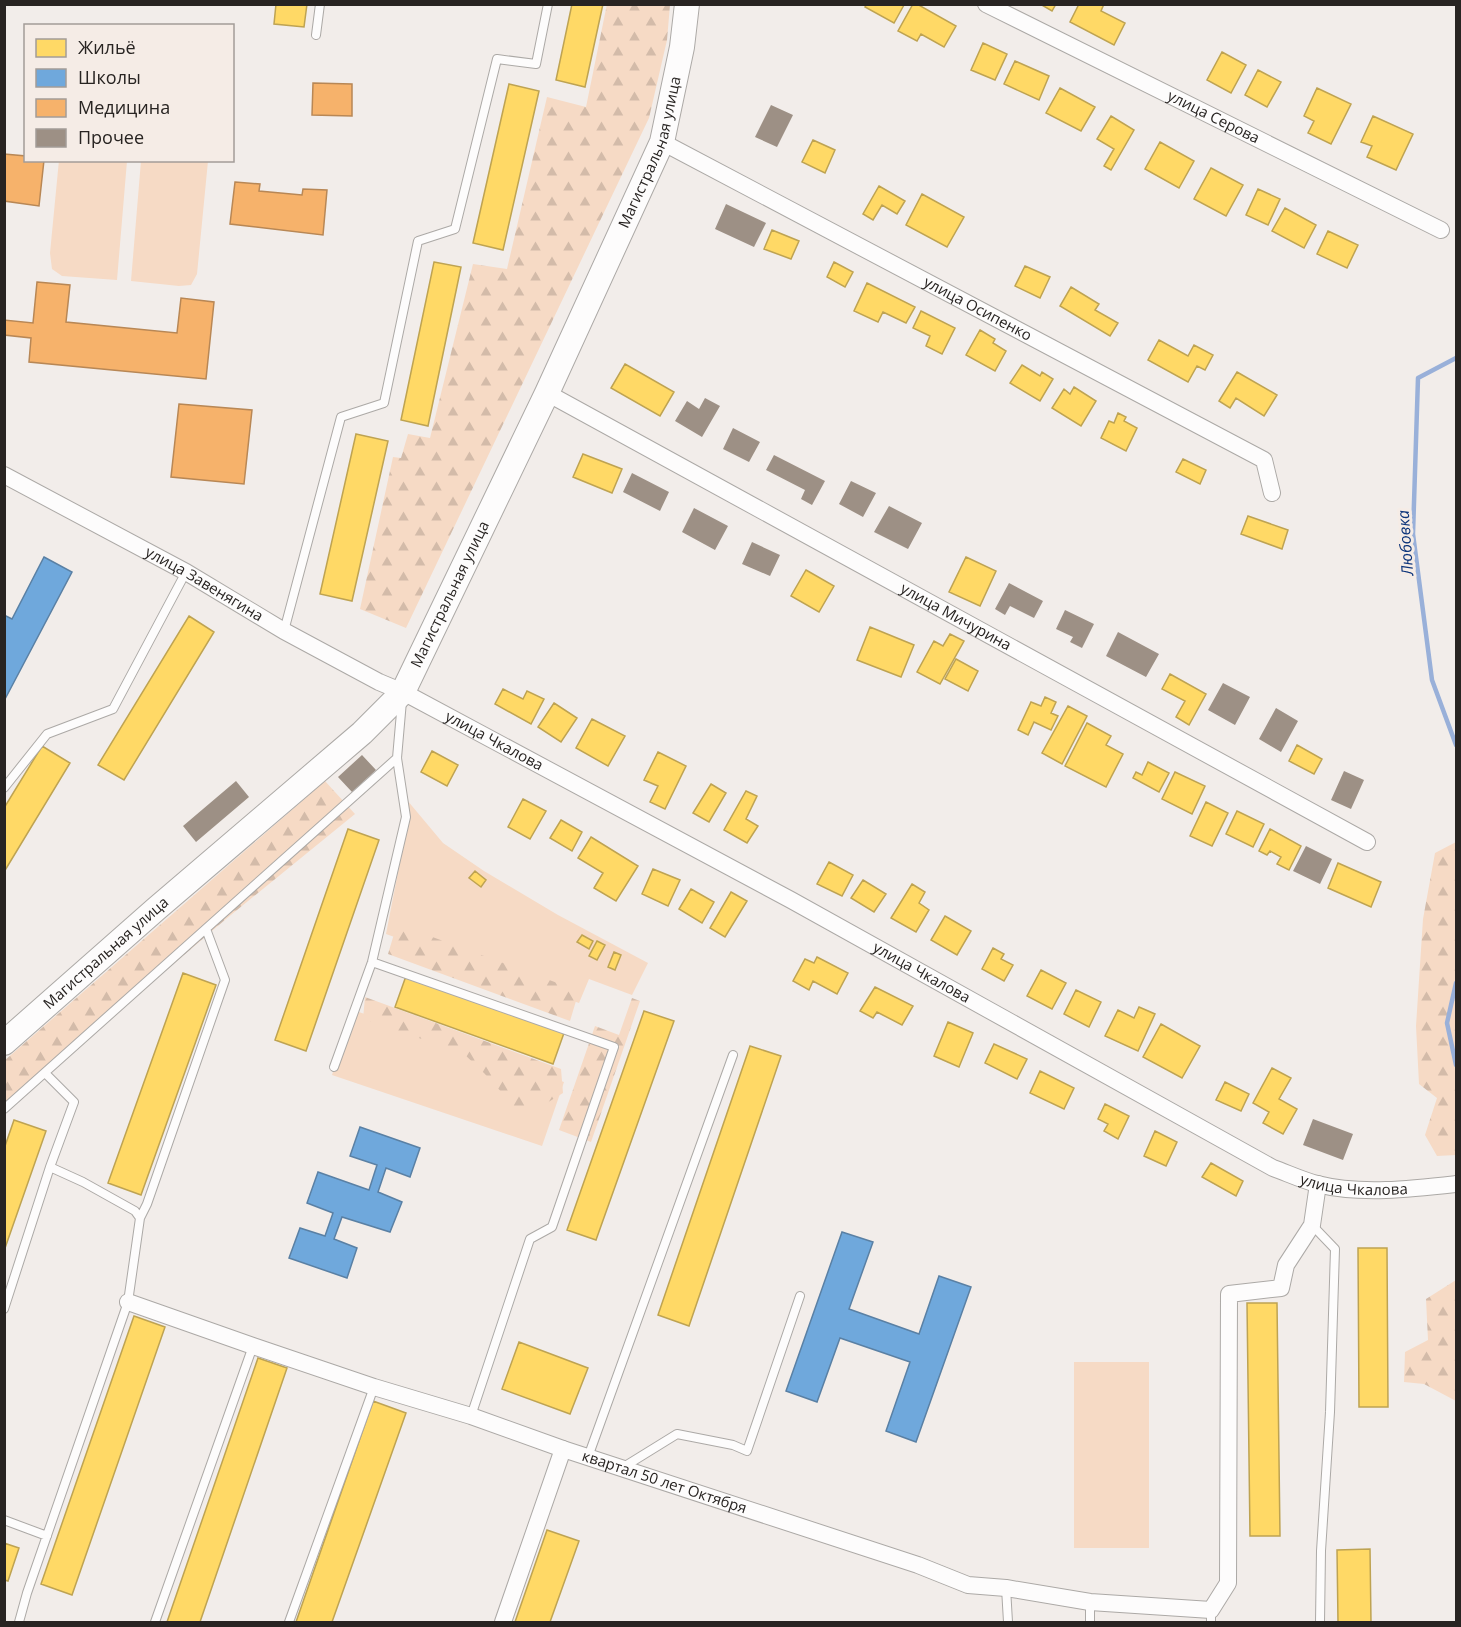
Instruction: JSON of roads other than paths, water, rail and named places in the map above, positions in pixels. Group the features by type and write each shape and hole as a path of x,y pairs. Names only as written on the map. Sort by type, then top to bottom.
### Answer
{"main road":[{"name":"Магистральная улица","path":"4,1043 362,733 403,692 547,393 662,142 682,47 687,4"}],"street":[{"name":"улица Серова","path":"986,4 1440,230"},
{"name":"улица Осипенко","path":"662,142 1264,460 1272,493"},
{"name":"улица Мичурина","path":"547,393 1367,842"},
{"name":"улица Завенягина","path":"4,475 186,572 284,631 379,682 403,692"},
{"name":"улица Чкалова","path":"403,692 791,900 1273,1168 1318,1184 1366,1190 1456,1184"},
{"path":"1211,1616 1228,1582 1229,1294 1281,1287 1286,1265 1312,1225 1318,1184"},
{"name":"квартал 50 лет Октября","path":"128,1302 374,1387 471,1416 562,1449 918,1565 968,1586 1006,1588 1089,1602 1211,1616"},
{"path":"503,1623 562,1449"}],"lane":[{"path":"316,35 321,4"},
{"path":"284,631 341,417 384,403 418,241 455,229 497,59 536,64 548,4"},
{"path":"4,788 47,734 113,709 186,572"},
{"path":"334,1067 372,962 406,817 397,758 403,692"},
{"path":"4,1108 397,758"},
{"path":"19,1623 46,1536 128,1302 140,1218 147,1204 225,980 206,928"},
{"path":"372,962 614,1047 552,1227 530,1239 471,1416"},
{"path":"588,1457 733,1055"},
{"path":"4,1309 50,1167 74,1102 45,1072"},
{"path":"50,1167 114,1199 135,1211 140,1218"},
{"path":"1312,1225 1335,1249 1330,1412 1321,1551 1320,1623"},
{"path":"622,1468 677,1434 733,1445 747,1451 800,1296"},
{"path":"155,1623 253,1346"},
{"path":"289,1623 374,1387"},
{"path":"4,1520 46,1536"},
{"path":"1006,1588 1008,1623"},
{"path":"1089,1602 1089,1623"}],"waterway":[{"name":"Любовка","path":"1456,358 1418,378 1413,534 1432,680 1456,745"},
{"name":"Любовка","path":"1456,983 1447,1023 1456,1065"}]}
